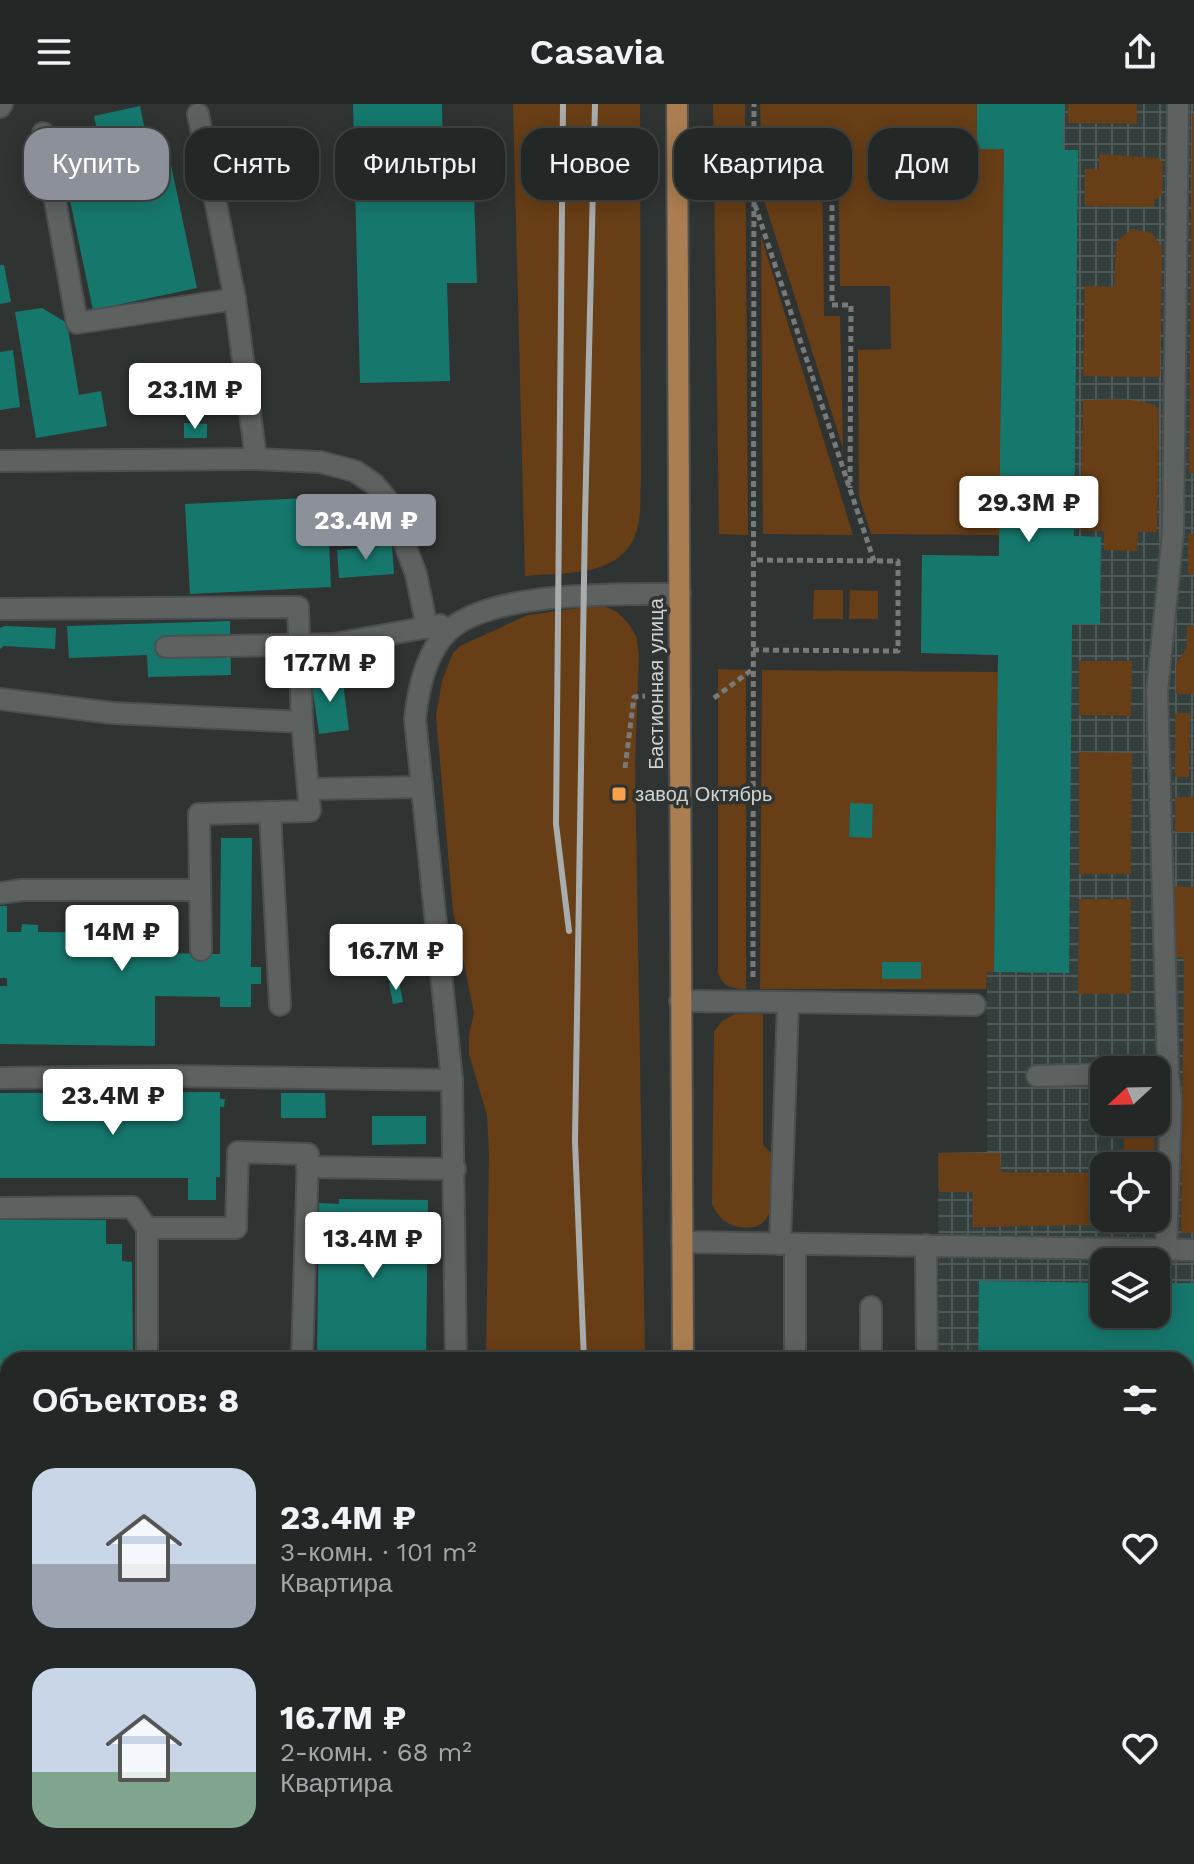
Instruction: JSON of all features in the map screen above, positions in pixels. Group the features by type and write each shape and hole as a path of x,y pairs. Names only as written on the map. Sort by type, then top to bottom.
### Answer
{"main road":[{"name":"Бастионная улица","path":"677,104 683,1352"}],"lane":[{"path":"1162,1056 1157,691 1173,533 1178,104"},
{"path":"198,114 235,299 256,459"},
{"path":"55,200 77,323 235,299"},
{"path":"0,461 256,459 320,462 355,471 374,484 389,502 416,574 427,628"},
{"path":"166,647 299,646 348,642 459,622 527,602 606,594 680,594"},
{"path":"0,609 298,607 302,722 310,811 199,814 201,950"},
{"path":"456,1352 452,1080 415,719 418,693 434,648 459,622"},
{"path":"0,699 112,713 302,722"},
{"path":"309,789 422,787"},
{"path":"270,812 280,1005"},
{"path":"0,893 22,890 200,890"},
{"path":"680,1001 975,1005"},
{"path":"788,1002 788,1244 795,1352"},
{"path":"1037,1076 1090,1074"},
{"path":"0,1078 168,1076 452,1080"},
{"path":"1170,1098 1170,1131"},
{"path":"1166,1248 1170,1136"},
{"path":"147,1228 236,1228 238,1152 308,1154 302,1352"},
{"path":"307,1167 455,1169"},
{"path":"0,1208 132,1207 147,1228 147,1352"},
{"path":"682,1242 1090,1248"},
{"path":"926,1245 927,1352"},
{"path":"1170,1250 1194,1250"},
{"path":"871,1307 871,1352"}],"path":[{"path":"754,104 754,128"},
{"path":"754,200 874,561"},
{"path":"752,1002 754,200"},
{"path":"832,200 832,305 851,305 850,488"},
{"path":"753,560 898,561 898,651 753,650"},
{"path":"714,698 753,669"},
{"path":"625,768 634,697 645,696"}],"shaded area":[{"path":"513,104 640,104 640,128 521,128 521,200 640,200 641,476 636,533 618,558 604,565 573,573 525,576"},
{"path":"713,104 745,104 745,128 713,128"},
{"path":"760,104 977,104 977,128 868,128 868,200 978,200 978,149 1004,149 999,535 871,534 859,497 858,350 891,349 890,286 840,286 839,200 852,200 852,128 761,128"},
{"path":"977,104 1194,104 1194,1352 939,1352 938,1153 987,1152 987,972 994,971 998,655 921,653 922,555 999,556 1003,150 978,149"},
{"path":"1068,104 1137,104 1137,124 1068,123"},
{"path":"1192,114 1194,473 1189,473"},
{"path":"1099,154 1159,158 1163,164 1162,195 1154,200 1154,207 1085,206 1085,169 1099,169"},
{"path":"714,200 746,200 748,535 719,534"},
{"path":"764,200 822,200 824,316 840,316 843,448"},
{"path":"1132,229 1152,233 1162,248 1160,377 1083,376 1085,286 1114,287 1116,242"},
{"path":"761,236 853,535 763,534"},
{"path":"1083,400 1134,400 1159,409 1157,532 1138,532 1137,551 1104,550 1104,531 1081,531"},
{"path":"1188,534 1194,534 1194,574 1188,574"},
{"path":"814,590 843,590 843,619 813,619"},
{"path":"850,590 878,591 878,619 849,619"},
{"path":"602,605 617,612 629,624 636,636 639,654 635,761 645,1352 486,1352 487,1115 469,1054 474,1013 453,910 436,716 442,681 453,653 460,646 528,615"},
{"path":"1187,626 1194,626 1194,694 1176,694 1176,664 1187,647"},
{"path":"1079,661 1132,661 1131,716 1079,715"},
{"path":"718,669 746,670 746,989 729,986 722,981 718,972"},
{"path":"762,670 998,672 994,972 987,972 986,989 760,989","holes":["850,804 873,804 872,837 849,836","882,962 921,962 921,979 882,979"]},
{"path":"1175,713 1190,713 1189,777 1175,777"},
{"path":"1079,752 1132,753 1131,874 1079,874"},
{"path":"1175,797 1194,797 1194,832 1175,832"},
{"path":"1174,886 1194,887 1194,1233 1181,1233 1184,958 1173,957"},
{"path":"1079,899 1131,899 1131,994 1078,994"},
{"path":"735,1014 763,1014 763,1145 773,1155 774,1191 769,1214 763,1222 753,1227 740,1227 727,1222 712,1204 714,1032 722,1021"},
{"path":"1124,1136 1155,1136 1154,1152 1124,1152"},
{"path":"938,1153 1000,1153 1001,1172 1090,1173 1090,1225 973,1227 973,1192 939,1192"}],"building":[{"path":"353,104 442,104 442,128 354,128"},
{"path":"977,104 1064,104 1063,150 1078,150 1074,536 1101,537 1100,624 1072,624 1069,973 994,972 998,655 921,653 922,555 999,556 1004,149 978,149"},
{"path":"140,106 144,128 97,128 94,116"},
{"path":"169,155 197,288 93,310 70,200 169,200"},
{"path":"355,200 474,200 477,283 447,283 450,381 360,383"},
{"path":"0,265 4,265 11,302 0,304"},
{"path":"42,308 67,323 79,395 101,391 107,426 36,438 15,312"},
{"path":"13,350 20,407 0,410 0,352"},
{"path":"184,423 207,424 207,438 184,438"},
{"path":"327,497 331,587 190,594 185,504"},
{"path":"392,545 394,574 339,578 337,550"},
{"path":"230,621 231,675 148,677 147,655 69,658 67,626"},
{"path":"0,628 56,628 55,649 4,646 0,649"},
{"path":"342,674 349,730 319,734 311,678"},
{"path":"850,803 873,804 872,838 849,837"},
{"path":"221,838 252,838 251,967 261,967 261,984 251,984 251,1007 220,1007 220,997 155,996 155,1046 0,1044 0,986 7,986 7,978 0,978 0,906 7,906 7,932 21,932 22,924 38,925 38,932 156,933 156,953 220,954"},
{"path":"882,962 921,962 921,979 882,979"},
{"path":"399,981 403,1002 393,1004 389,983"},
{"path":"220,1092 220,1099 225,1099 224,1107 220,1107 220,1177 216,1177 216,1200 188,1200 188,1178 0,1178 0,1093"},
{"path":"281,1093 325,1093 326,1118 281,1118"},
{"path":"372,1116 426,1116 426,1144 372,1145"},
{"path":"339,1199 428,1200 426,1352 317,1352 319,1203 339,1204"},
{"path":"0,1220 106,1220 106,1244 122,1244 122,1261 132,1262 133,1352 0,1352"},
{"path":"979,1281 1090,1283 1090,1328 1170,1328 1170,1283 1194,1283 1194,1352 978,1352"}],"railway":[{"path":"563,104 556,824 569,931"},
{"path":"584,1352 575,1141 595,104"}],"place":[{"name":"завод Октябрь","path":"619,794"}]}
